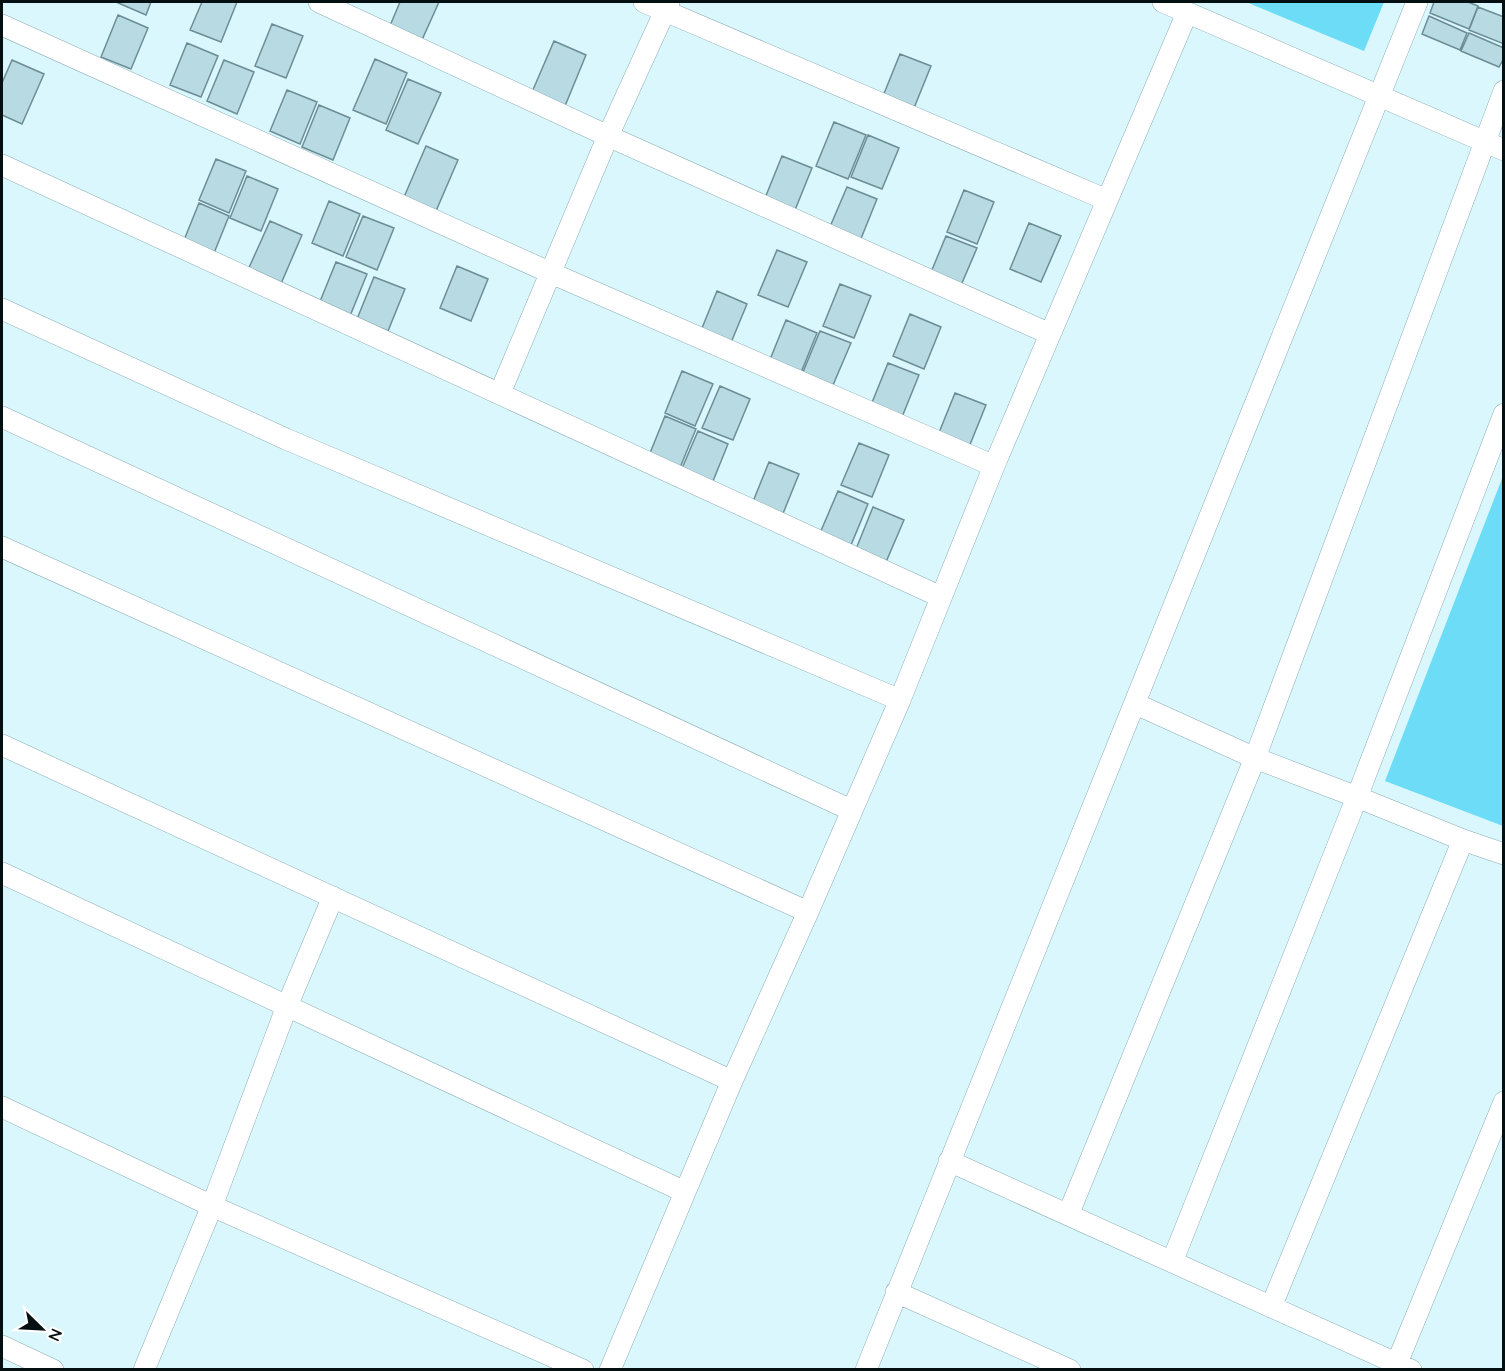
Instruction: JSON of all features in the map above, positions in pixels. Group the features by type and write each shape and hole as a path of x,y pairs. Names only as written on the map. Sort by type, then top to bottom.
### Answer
{"street":[{"path":"319,2 608,136 1050,334"},
{"path":"644,2 667,6 1107,200"},
{"path":"1163,2 1503,150"},
{"path":"866,1370 1417,2"},
{"path":"500,393 608,136 667,6"},
{"path":"610,1370 732,1081 900,700 994,466 1187,13"},
{"path":"2,25 551,273 994,466"},
{"path":"1068,1215 1255,758 1503,91"},
{"path":"2,165 941,597"},
{"path":"2,309 297,443 900,700"},
{"path":"1172,1262 1357,796 1503,414"},
{"path":"2,417 851,810"},
{"path":"2,547 808,912"},
{"path":"1136,704 1255,758 1503,854"},
{"path":"2,745 732,1081"},
{"path":"1271,1307 1463,840"},
{"path":"2,873 685,1192"},
{"path":"144,1370 212,1206 287,1006 333,897"},
{"path":"949,1161 1404,1366 1503,1102"},
{"path":"2,1107 212,1206 583,1370"},
{"path":"897,1292 1070,1370"},
{"path":"2,1346 53,1370"}],"shaded area":[{"path":"1246,2 1384,2 1364,51"},
{"path":"1503,476 1503,826 1385,781"}],"building":[{"path":"116,2 151,2 146,15"},
{"path":"202,2 237,2 221,42 190,30"},
{"path":"400,2 439,2 421,42 389,28"},
{"path":"1434,2 1468,2 1478,6 1469,29 1430,13"},
{"path":"1478,7 1504,17 1504,44 1469,30"},
{"path":"118,15 148,28 131,69 101,57"},
{"path":"1429,16 1467,33 1460,50 1422,34"},
{"path":"272,24 303,36 286,78 255,66"},
{"path":"1469,33 1504,48 1504,58 1499,67 1461,51"},
{"path":"554,41 586,55 565,106 532,92"},
{"path":"187,43 218,56 201,97 170,85"},
{"path":"900,54 931,66 914,108 883,96"},
{"path":"375,59 407,73 386,124 353,110"},
{"path":"12,60 44,74 22,124 2,115 2,83"},
{"path":"224,60 254,72 237,114 207,101"},
{"path":"408,79 441,93 418,144 386,130"},
{"path":"287,90 317,102 300,144 270,131"},
{"path":"319,105 350,118 333,160 302,147"},
{"path":"834,122 866,135 848,179 816,166"},
{"path":"868,135 899,148 882,189 851,177"},
{"path":"426,146 458,160 436,211 404,197"},
{"path":"782,156 812,168 795,210 765,198"},
{"path":"216,159 246,171 229,213 199,200"},
{"path":"247,176 278,189 261,231 230,218"},
{"path":"847,187 877,199 860,241 829,229"},
{"path":"964,190 994,202 977,244 947,232"},
{"path":"329,201 360,214 343,256 312,243"},
{"path":"199,203 229,216 212,258 182,245"},
{"path":"363,216 394,228 377,270 346,257"},
{"path":"270,221 302,235 280,286 247,272"},
{"path":"1029,223 1061,236 1041,282 1010,269"},
{"path":"946,236 977,248 959,290 929,277"},
{"path":"777,250 807,262 788,307 758,295"},
{"path":"336,262 367,274 350,316 319,304"},
{"path":"457,266 488,279 471,321 440,308"},
{"path":"374,277 405,289 388,331 357,319"},
{"path":"840,284 871,296 854,338 823,326"},
{"path":"717,291 747,304 730,345 700,333"},
{"path":"910,314 941,327 924,369 893,356"},
{"path":"786,320 817,333 800,375 769,362"},
{"path":"820,331 851,343 833,385 803,372"},
{"path":"888,363 919,375 902,417 871,405"},
{"path":"682,371 713,384 695,426 665,413"},
{"path":"720,386 750,399 733,440 702,428"},
{"path":"955,393 986,405 969,447 938,435"},
{"path":"665,416 696,429 679,470 648,458"},
{"path":"698,431 728,444 711,486 680,473"},
{"path":"859,443 889,455 872,497 841,485"},
{"path":"769,462 799,474 782,516 752,504"},
{"path":"838,491 868,504 851,545 820,533"},
{"path":"873,507 904,520 886,562 856,549"}]}
